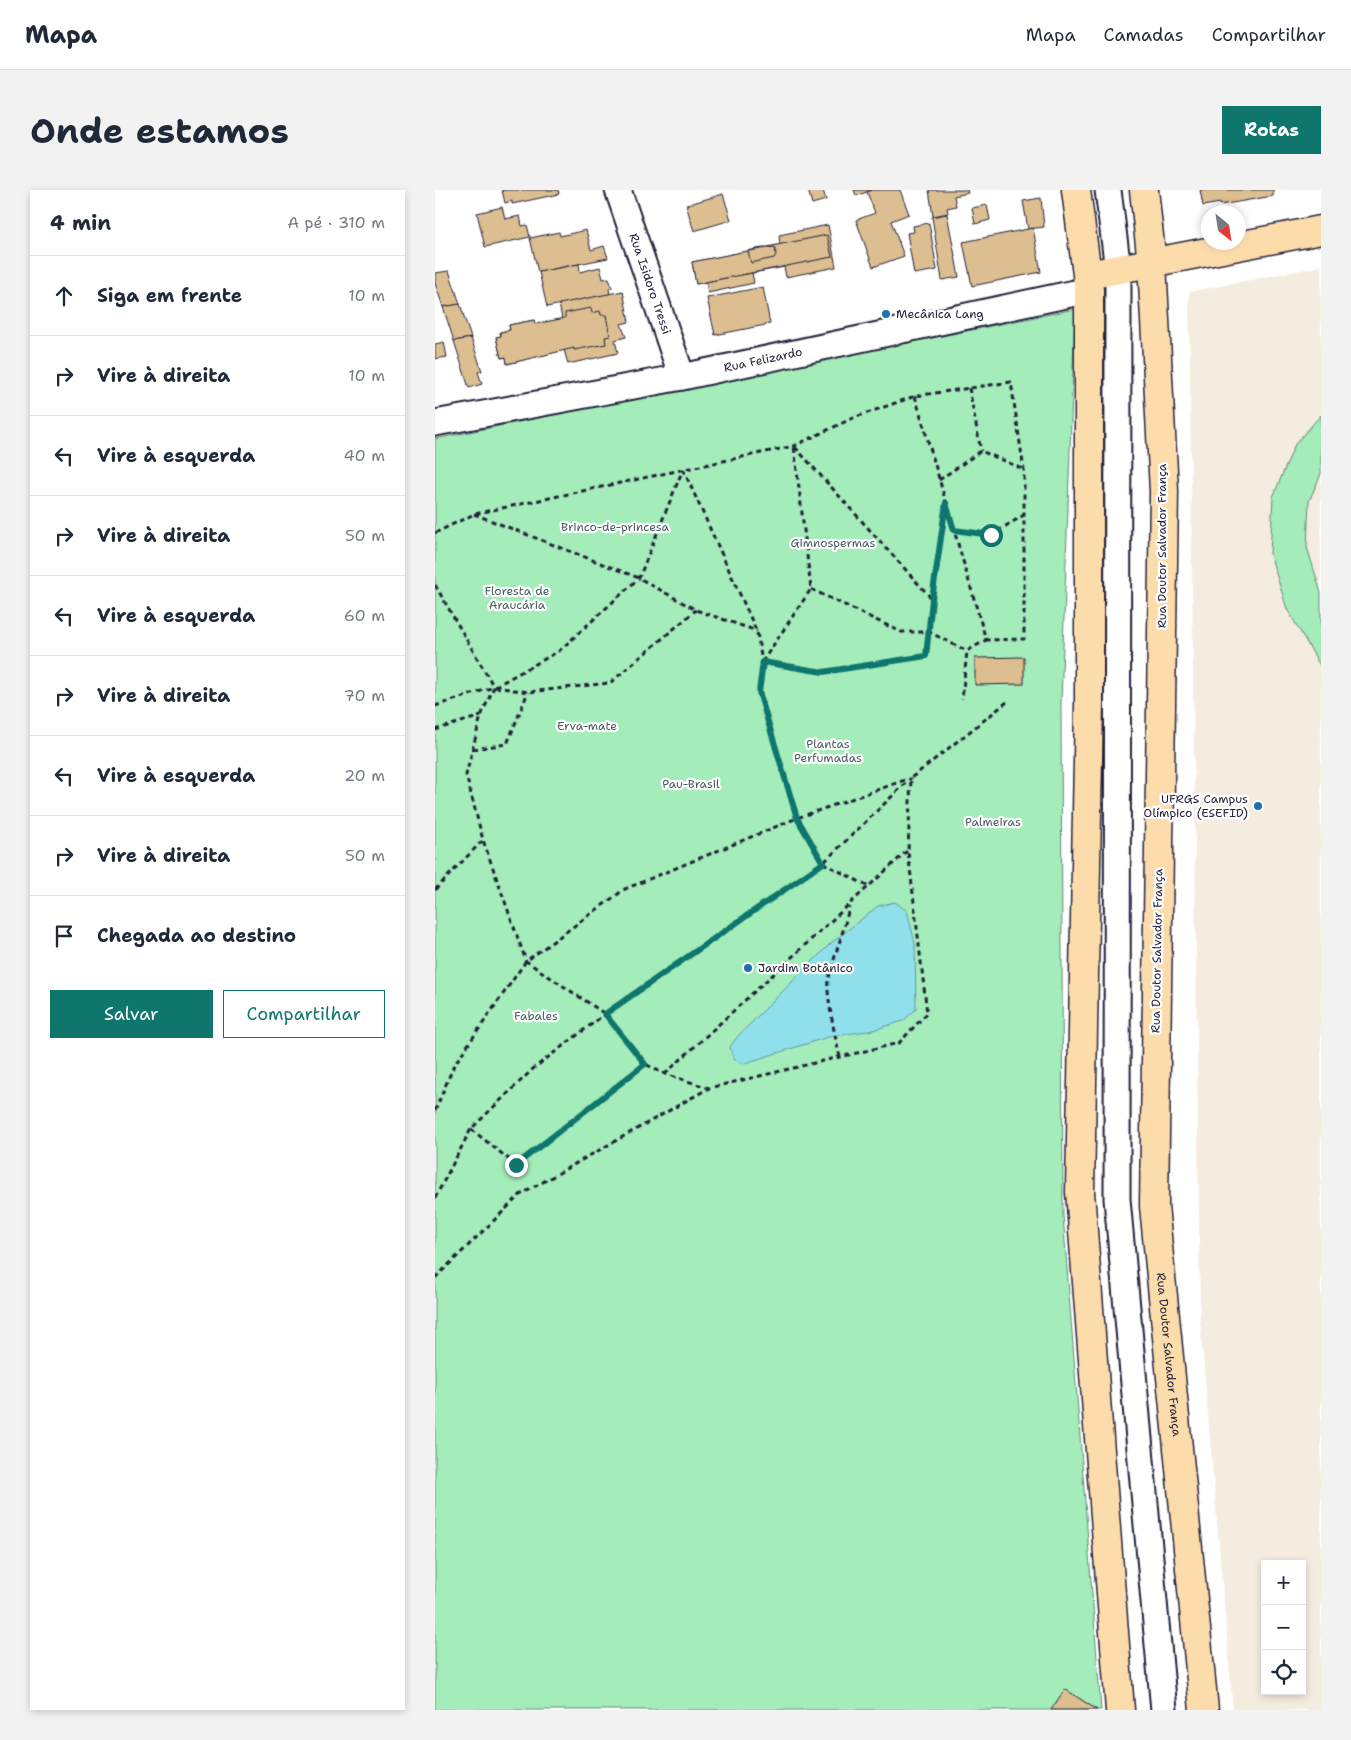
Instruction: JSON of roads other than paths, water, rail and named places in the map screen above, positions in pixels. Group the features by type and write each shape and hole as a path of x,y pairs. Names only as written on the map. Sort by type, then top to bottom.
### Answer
{"main road":[{"path":"1076,190 1088,282 1089,703 1080,1192 1121,1710"},
{"name":"Rua Doutor Salvador França","path":"1144,190 1152,263 1164,491 1154,1206 1204,1710"},
{"name":"Rua Felizardo","path":"1088,282 1118,270 1321,230"}],"street":[{"name":"Rua Isidoro Tressi","path":"619,190 682,378"},
{"path":"1108,190 1118,270 1117,1199 1164,1710"},
{"name":"Rua Felizardo","path":"435,423 682,378 1088,282"}],"water":[{"path":"895,902 907,911 915,943 916,1009 903,1021 873,1030 828,1037 742,1064 734,1059 730,1047 738,1036 830,944 878,906"}],"place":[{"name":"Mecânica Lang","path":"886,314"},
{"name":"UFRGS Campus Olímpico (ESEFID)","path":"1258,806"},
{"name":"Jardim Botânico","path":"748,968"}],"park label":[{"name":"Brinco-de-princesa","path":"615,527"},
{"name":"Gimnospermas","path":"833,543"},
{"name":"Floresta de Araucária","path":"517,598"},
{"name":"Erva-mate","path":"587,726"},
{"name":"Plantas Perfumadas","path":"828,751"},
{"name":"Pau-Brasil","path":"691,784"},
{"name":"Palmeiras","path":"993,822"},
{"name":"Fabales","path":"536,1016"}]}
